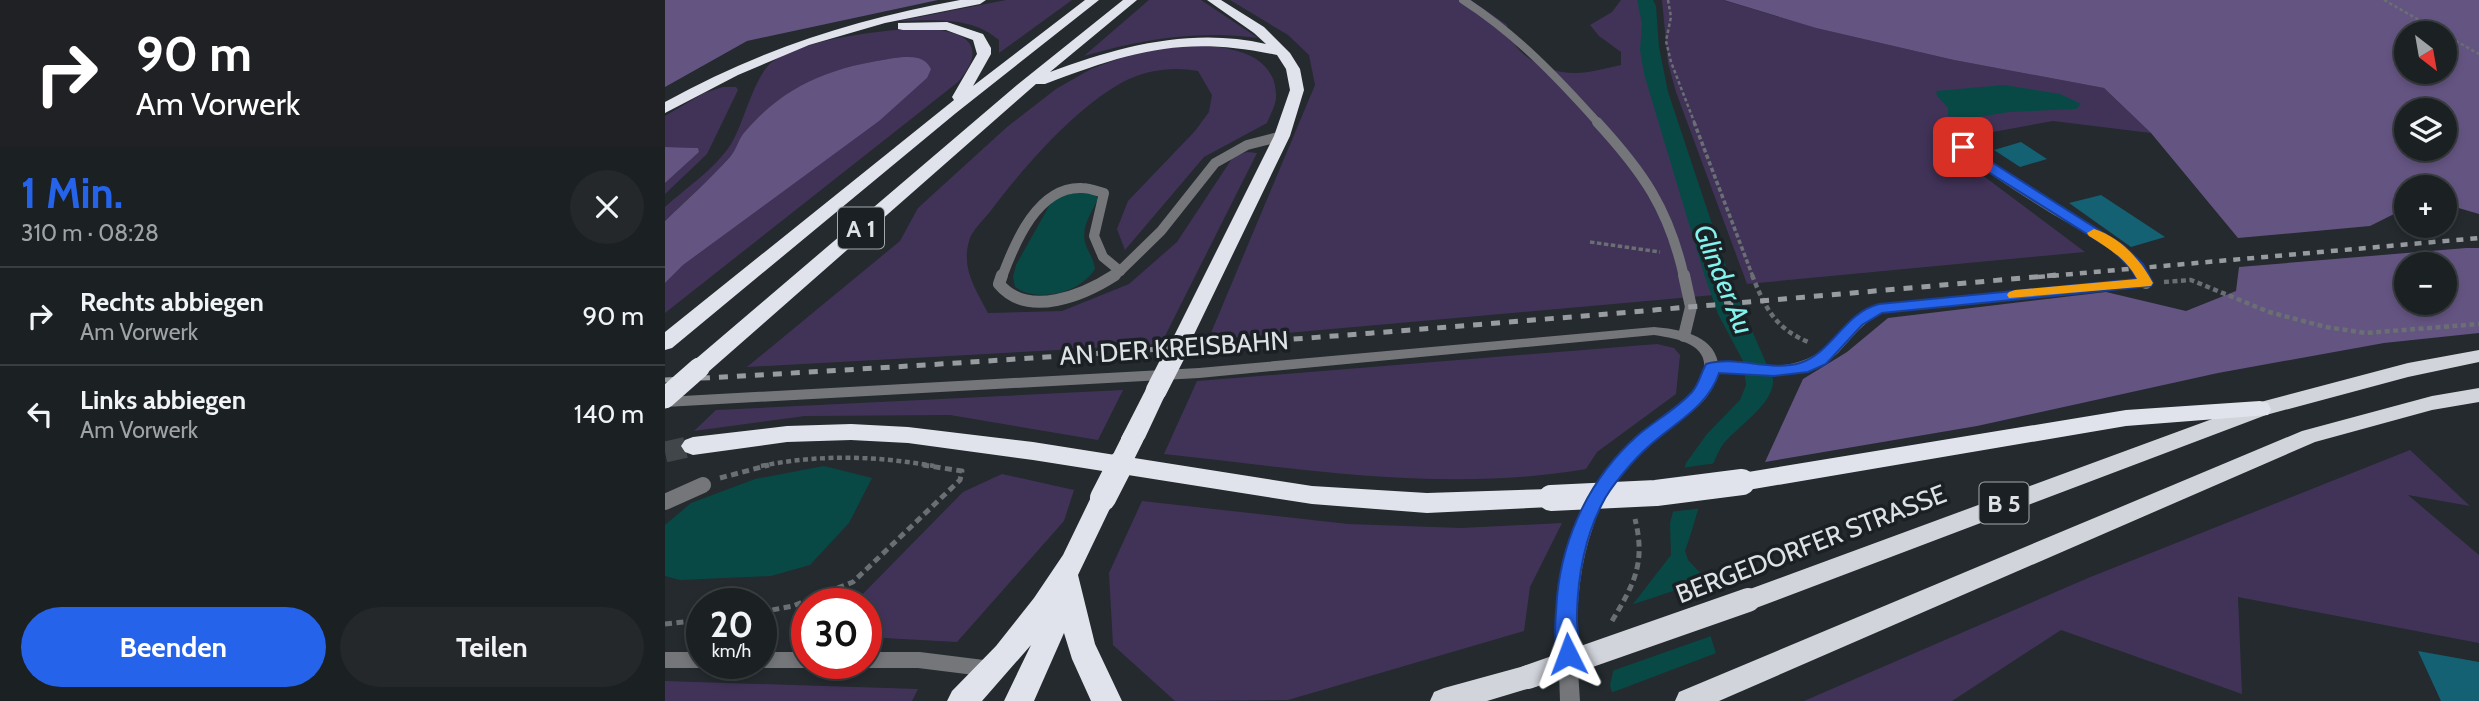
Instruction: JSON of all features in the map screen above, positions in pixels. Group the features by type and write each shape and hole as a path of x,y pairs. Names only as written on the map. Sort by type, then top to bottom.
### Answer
{"highway":[{"path":"665,108 751,64 811,41 877,21 980,0"},
{"name":"A 1","path":"665,343 951,110 1093,0"},
{"name":"A 1","path":"665,400 1022,88 1131,0"},
{"path":"962,701 995,670 1068,570 1282,136 1297,90 1293,69 1283,53 1259,30 1213,0"},
{"path":"811,41 894,26 931,25 969,32 981,42 983,54 951,110"},
{"path":"1022,88 1125,50 1175,40 1249,42 1283,53"},
{"name":"BERGEDORFER STRASSE","path":"1444,701 1528,677 1748,600 2260,408 2408,370 2479,356"},
{"name":"B 5","path":"1689,701 2309,436 2432,403 2479,395"},
{"path":"693,446 787,435 851,432 897,434 1033,451 1312,495 1427,503 1656,493 1742,482 2126,418 2260,408"},
{"path":"1019,701 1047,642 1068,570"},
{"path":"1068,570 1072,610 1094,680 1107,701"}],"street":[{"path":"1712,368 1774,371 1802,369 1832,351 1856,322 1879,309 2146,283"},
{"name":"AN DER KREISBAHN","path":"665,400 1199,373 1654,331 1684,336"},
{"path":"1570,701 1566,615 1569,577 1580,537 1595,499 1641,442 1697,397 1710,377 1711,359 1700,345 1684,336"}],"lane":[{"path":"1463,0 1490,17 1541,60 1626,154 1655,194 1679,254 1691,307 1684,336"},
{"path":"1121,272 1110,266 1093,239 1094,224 1105,198 1104,194 1081,188 1063,191 1041,205 1019,236 999,284 1008,296 1022,302 1047,301 1076,293 1121,272 1142,253 1215,163 1229,152 1256,140 1282,136"},
{"path":"1963,147 1990,168 2119,248 2138,267 2146,283"},
{"path":"665,502 703,485"},
{"path":"665,660 686,660"},
{"path":"882,660 919,660 995,670"}],"path":[{"path":"1668,0 1671,17 1665,41 1671,62 1762,301 1778,326 1802,340 1832,351"},
{"path":"2384,0 2420,21"},
{"path":"2457,42 2479,54"},
{"path":"1590,242 1679,254"},
{"path":"2146,283 2191,280 2269,312 2326,327 2366,333 2479,324"},
{"path":"703,485 750,468 797,458 888,458 962,471 960,480 942,500 853,582 793,606 777,609"},
{"path":"1603,632 1639,572 1641,543 1634,516"},
{"path":"665,624 686,622"}],"shaded area":[{"path":"665,0 938,0 747,41 665,87"},
{"path":"1006,0 1072,0 999,53 999,40 977,27 952,21 899,21"},
{"path":"1149,0 1201,0 1258,38 1213,35 1170,38 1084,56"},
{"path":"1230,0 1471,0 1507,25 1515,45 1531,60 1561,72 1578,73 1621,65 1621,52 1599,36 1590,25 1612,12 1621,0 1644,0 1644,40 1714,295 1208,340 1315,85 1309,55 1288,35"},
{"path":"1662,0 1723,0 1816,28 1954,60 2104,88 2151,133 2053,121 1938,142 2085,252 1747,284 1676,92 1668,63"},
{"path":"1724,0 2479,0 2479,214 2457,208 2457,175 2394,175 2394,214 2370,226 2238,238 2151,133 2104,88 1954,60 1816,28"},
{"path":"924,28 950,32 968,42 972,49 972,58 958,82 665,313 665,283 683,265 879,120 927,78 903,57 836,71 796,89 760,116 743,134 730,157 665,221 665,207 725,153 760,78 772,62 824,41 867,33"},
{"path":"1180,45 1210,46 1241,52 1266,68 1274,80 1276,97 1267,123 1204,157 1125,250 1117,229 1128,201 1195,131 1209,112 1212,95 1198,71 1159,70 1139,75 1121,83 1084,109 1049,142 973,232 967,249 970,277 988,313 1062,311 1129,284 1177,242 1233,157 1247,152 1257,153 1162,342 1148,345 747,367 900,241 918,208 1007,127 1056,89 1091,69 1134,53"},
{"path":"903,57 926,62 931,69 927,78 879,121 683,265 665,283 665,221 730,157 743,134 760,116 777,101 815,79 857,65"},
{"path":"723,87 736,87 738,90 707,154 665,194 665,183 699,152 697,148 665,147 665,116 704,93"},
{"path":"665,147 698,148 699,152 665,183"},
{"path":"2479,248 2479,333 2384,343 2218,373 1977,426 1765,462 1803,379 1847,352 1888,318 2106,292 2186,311 2236,291 2239,267 2394,254 2394,315 2457,315 2457,252 2418,252"},
{"path":"1657,344 1674,348 1680,355 1676,394 1597,452 1586,469 1534,476 1428,479 1322,472 1164,454 1197,381"},
{"path":"1123,390 1098,440 950,415 805,416 694,431 716,410"},
{"path":"2410,450 2470,506 2408,495 2479,555 2479,643 2238,597 2242,694 2061,630 1952,701 1804,701 2088,578"},
{"path":"1002,474 1074,490 1064,521 957,642 882,638 882,588 869,588 963,492"},
{"path":"1142,501 1348,524 1461,528 1562,523 1530,587 1524,631 1288,700 1175,701 1113,645 1109,573"},
{"path":"665,681 918,689 912,701 665,701"}],"water":[{"name":"Glinder Au","path":"1637,0 1653,0 1656,6 1659,47 1668,92 1733,287 1773,379 1768,397 1755,414 1724,443 1718,453 1685,551 1688,560 1705,578 1711,637 1730,701 1614,701 1610,685 1627,612 1671,555 1670,523 1686,463 1707,434 1740,400 1746,385 1743,361 1718,314 1704,274 1644,74 1640,50 1642,24"},
{"path":"2004,85 2060,94 2081,104 2076,109 2009,112 1972,118 1948,116 1948,108 1936,91"},
{"path":"1077,192 1095,195 1098,199 1084,235 1095,269 1080,284 1058,293 1036,294 1015,287 1013,277 1016,265 1053,199"},
{"path":"824,466 872,478 849,523 810,565 771,576 680,580 665,576 665,525 691,503 755,479"}],"pier":[{"path":"1717,463 1704,508 1669,512 1681,468"},
{"path":"1709,579 1714,635 1609,672 1624,612 1628,606"},
{"path":"1719,652 1734,701 1610,701 1608,694"}],"building":[{"path":"2021,142 2047,159 2020,167 1994,150"},
{"path":"2101,195 2165,237 2131,247 2069,203"},
{"path":"2418,651 2479,662 2479,701 2441,701"}],"tunnel":[{"path":"665,452 693,446"}],"railway":[{"path":"2038,277 2479,238"},
{"path":"665,380 1187,347 2057,275"}],"slow traffic":[{"path":"2015,295 2146,283 2138,267 2119,248 2094,233"}],"route":[{"path":"1568,654 1566,615 1569,577 1580,537 1595,499 1641,442 1697,397 1710,377 1712,368 1774,371 1802,369 1832,351 1856,322 1879,309 2146,283 2138,267 2119,248 1990,168 1963,147"}]}
